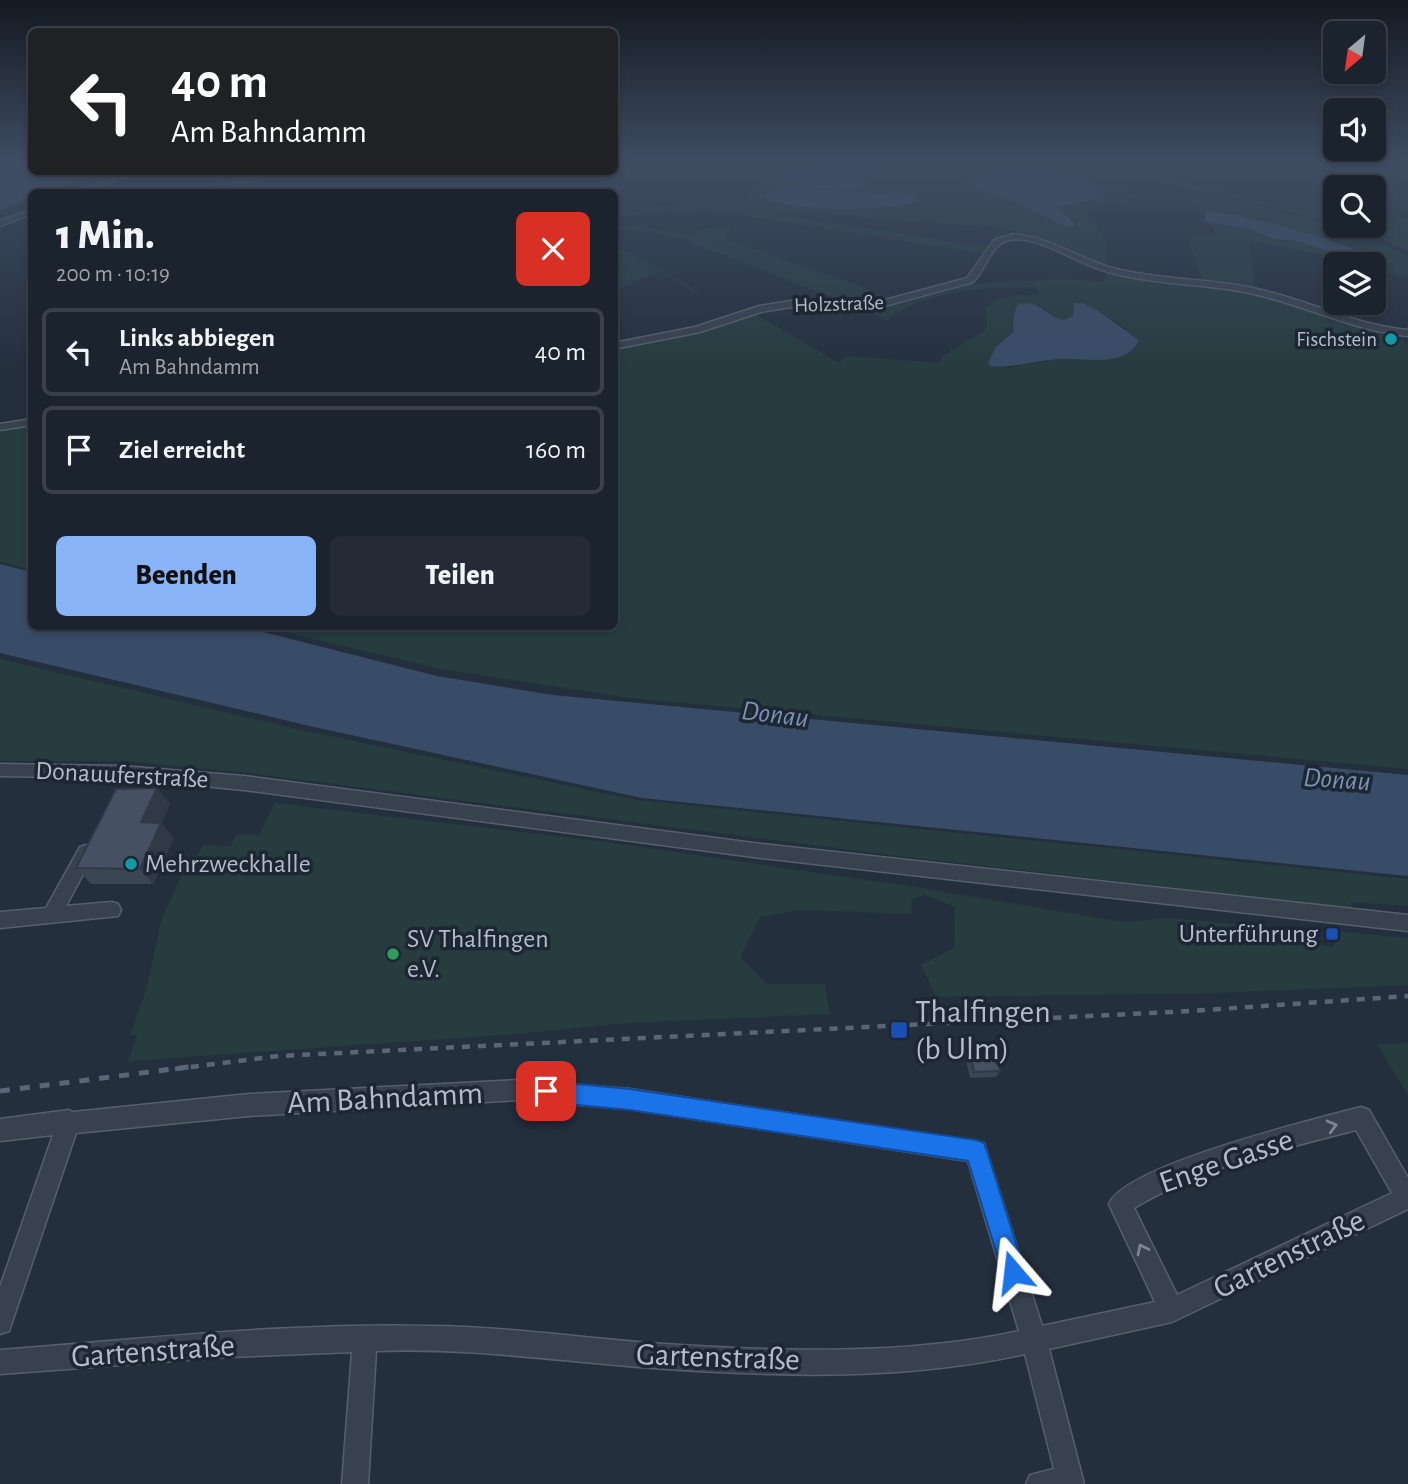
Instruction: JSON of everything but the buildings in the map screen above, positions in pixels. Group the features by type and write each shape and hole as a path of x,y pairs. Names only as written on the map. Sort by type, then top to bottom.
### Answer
{"street":[{"name":"Holzstraße","path":"618,345 697,330 759,309 791,304 870,307 921,295 970,280 976,275 996,242 1012,236 1031,239 1116,272 1252,291 1365,327 1408,333"},
{"path":"0,427 28,423"},
{"name":"Donauuferstraße","path":"0,770 122,772 244,783 761,851 1408,923"},
{"path":"52,914 93,838"},
{"path":"0,920 112,910"},
{"name":"Am Bahndamm","path":"0,1130 69,1121 315,1101 546,1091 630,1099 976,1151 1034,1340"},
{"name":"Enge Gasse","path":"1172,1310 1120,1204 1157,1182 1229,1153 1360,1118 1408,1197"},
{"path":"0,1322 69,1121"},
{"name":"Gartenstraße","path":"0,1362 365,1338 466,1339 667,1357 861,1361 938,1356 1034,1340 1172,1310 1408,1197"},
{"path":"355,1484 365,1338"},
{"path":"1034,1340 1071,1482 1039,1484"}],"green space":[{"path":"643,231 666,231 692,236 698,231 729,231 724,238 892,300 851,305 683,239"},
{"path":"844,231 884,231 988,247 985,254"},
{"path":"1013,231 1100,231 1105,239 1106,267"},
{"path":"1215,231 1257,231 1283,241 1297,241 1332,252 1323,252 1323,255 1249,243 1255,288 1203,281 1187,237 1217,235"},
{"path":"1300,231 1323,231 1323,238 1321,237"},
{"path":"1386,231 1408,231 1408,251 1380,238 1386,238"},
{"path":"1324,238 1365,238 1408,256 1408,277 1386,272 1386,252 1361,252"},
{"path":"618,248 631,253 701,293 698,294 659,271 618,290"},
{"path":"1107,272 1250,292 1403,340 1408,347 1408,769 631,698 441,669 276,630 618,630 618,350 704,331 755,314 839,363 846,356 940,363 941,357 984,331 987,326 985,308 991,303 1004,298 1039,294 1035,287 977,289 938,296 903,310 887,321 868,310 970,284 1066,279 1103,282","holes":["1078,302 1097,310 1127,329 1108,359 1061,359 1006,368 1006,336 1014,331 1012,320 1018,304 1040,305 1052,315 1064,320 1073,316 1074,303"]},
{"path":"28,425 28,569 0,562 0,430"},
{"path":"0,659 296,729 637,800 1408,879 1408,906 1351,902 1352,908 891,855 240,772 125,761 0,761"},
{"name":"SV Thalfingen e.V.","path":"275,803 614,843 915,887 1123,922 1170,918 1279,928 1295,937 1334,948 1335,931 1408,938 1408,985 1214,993 936,997 921,965 954,948 955,907 925,895 911,900 912,914 800,910 760,917 740,957 767,984 825,984 830,1014 626,1023 516,1034 128,1061 137,1035 130,1035 146,990 162,918 188,861 199,853 203,845 230,846 237,834 259,835"},
{"path":"1408,1043 1408,1095 1377,1044"}],"water":[{"path":"1257,231 1301,231 1361,252 1332,252 1297,241 1273,239"},
{"path":"1074,303 1082,303 1097,310 1139,340 1133,349 1124,355 1103,360 1058,359 991,366 988,364 995,348 1014,331 1013,317 1018,304 1036,305 1064,320 1073,316"},
{"name":"Donau","path":"0,564 28,571 28,630 255,630 437,676 553,695 1408,775 1408,876 642,798 314,727 0,653"}],"railway":[{"path":"175,1069 279,1056 1191,1011 1408,996"},
{"path":"0,1091 189,1067"}],"place":[{"name":"Fischstein","path":"1391,339"},
{"name":"Mehrzweckhalle","path":"131,864"},
{"name":"Unterführung","path":"1332,934"},
{"name":"SV Thalfingen e.V.","path":"393,954"},
{"name":"Thalfingen (b Ulm)","path":"899,1030"}],"route":[{"path":"546,1091 630,1099 976,1151 1013,1272"}]}
